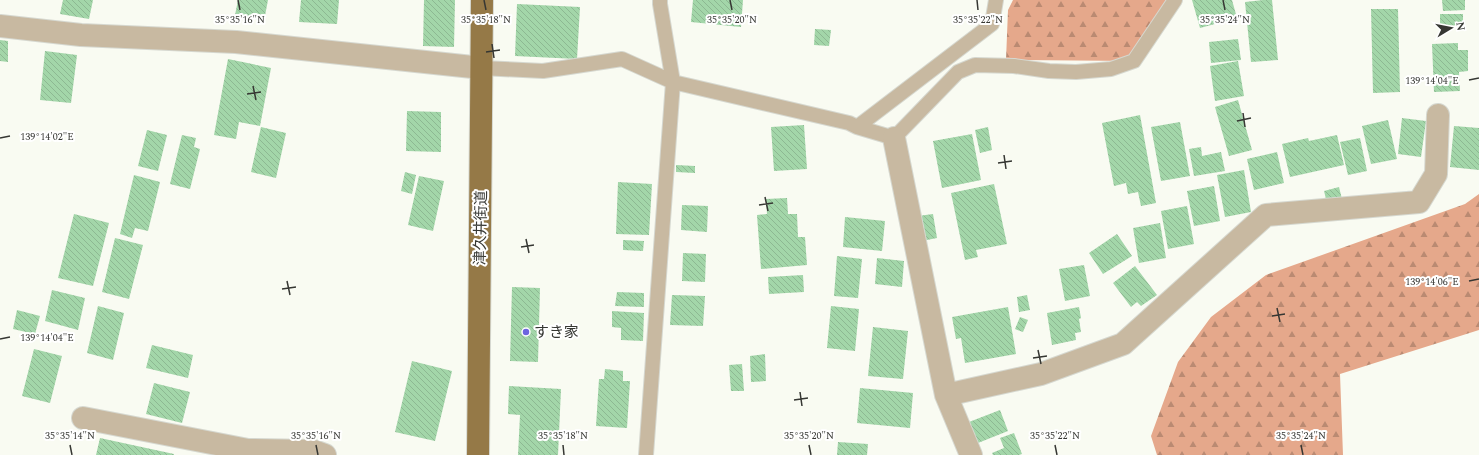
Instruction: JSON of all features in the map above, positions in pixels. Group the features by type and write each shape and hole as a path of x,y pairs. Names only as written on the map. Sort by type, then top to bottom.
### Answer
{"highway":[{"name":"津久井街道","path":"478,455 482,0"}],"street":[{"path":"0,26 81,35 236,42 482,68"},
{"path":"946,395 1041,374 1123,344 1266,215 1419,202 1436,174 1438,115"},
{"path":"894,138 946,395 971,455"},
{"path":"84,418 248,450 314,451 325,455"}],"lane":[{"path":"646,455 673,82 660,0"},
{"path":"858,127 992,24 996,0"},
{"path":"482,68 543,71 622,59 673,82 849,123 894,138 958,72 975,64 1076,72 1111,70 1134,61 1174,0"}],"green space":[{"path":"1013,0 1175,0 1134,61 1006,60 1008,10"},
{"path":"1479,194 1479,330 1340,374 1343,455 1157,455 1151,436 1178,362 1211,317 1266,275 1465,204"}],"building":[{"path":"63,0 93,0 89,19 60,14"},
{"path":"238,0 268,0 264,21 235,15"},
{"path":"301,0 339,0 337,24 299,22"},
{"path":"424,0 455,0 454,47 423,46"},
{"path":"693,0 743,0 741,27 691,22"},
{"path":"1192,0 1232,0 1237,18 1200,28"},
{"path":"1272,0 1278,60 1251,62 1245,2"},
{"path":"1442,0 1465,0 1465,10 1443,11"},
{"path":"517,4 580,7 577,59 515,56"},
{"path":"1371,9 1398,9 1400,92 1373,93"},
{"path":"1440,14 1463,14 1463,25 1440,26"},
{"path":"815,29 831,30 829,46 814,45"},
{"path":"1238,39 1241,60 1211,63 1209,42"},
{"path":"0,40 8,41 8,62 0,61"},
{"path":"1458,43 1458,50 1468,50 1468,71 1459,72 1460,91 1434,92 1432,44"},
{"path":"45,51 77,55 71,103 40,100"},
{"path":"228,59 271,68 260,126 239,122 236,139 214,135"},
{"path":"1238,61 1244,96 1215,101 1210,66"},
{"path":"1238,100 1252,150 1229,156 1215,107"},
{"path":"407,111 441,112 441,152 406,151"},
{"path":"1140,115 1156,203 1141,206 1138,192 1128,194 1126,183 1114,186 1102,123"},
{"path":"1402,118 1426,121 1421,157 1398,154"},
{"path":"1388,120 1397,159 1371,164 1362,126"},
{"path":"1180,122 1190,176 1161,181 1151,127"},
{"path":"804,125 807,169 774,171 771,127"},
{"path":"1454,126 1479,128 1479,170 1450,167"},
{"path":"261,127 286,133 276,178 251,172"},
{"path":"988,127 992,150 980,153 975,130"},
{"path":"147,130 167,135 158,171 138,166"},
{"path":"972,134 981,180 942,188 933,141"},
{"path":"182,135 196,138 194,147 200,149 190,189 170,184"},
{"path":"1337,135 1344,165 1290,177 1282,144 1308,138 1309,141"},
{"path":"1360,138 1367,171 1348,175 1340,142"},
{"path":"1201,147 1202,156 1221,152 1225,171 1194,176 1189,149"},
{"path":"1277,152 1284,183 1254,190 1247,159"},
{"path":"676,165 695,166 695,173 676,172"},
{"path":"1244,170 1251,212 1225,217 1217,175"},
{"path":"405,172 416,175 412,194 401,191"},
{"path":"134,175 160,182 148,231 135,228 132,238 120,234"},
{"path":"419,176 444,181 433,231 408,225"},
{"path":"618,182 652,184 649,235 616,234"},
{"path":"994,184 1007,244 976,250 978,257 965,260 951,193"},
{"path":"1214,186 1220,221 1194,226 1187,191"},
{"path":"1339,187 1342,199 1327,203 1324,191"},
{"path":"787,198 788,214 797,214 798,237 805,237 807,265 761,269 757,215 767,214 766,199"},
{"path":"682,205 708,206 707,232 681,230"},
{"path":"1187,206 1194,244 1168,249 1161,211"},
{"path":"74,214 109,223 93,286 58,278"},
{"path":"933,214 937,238 922,241 918,216"},
{"path":"845,217 885,221 882,251 843,247"},
{"path":"1160,223 1166,258 1139,263 1133,228"},
{"path":"1117,234 1132,256 1103,274 1089,253"},
{"path":"115,238 143,245 129,299 102,292"},
{"path":"623,240 644,241 643,251 623,250"},
{"path":"683,253 706,254 705,282 682,281"},
{"path":"837,256 862,259 858,298 834,296"},
{"path":"877,258 904,261 902,287 875,284"},
{"path":"1084,265 1090,296 1065,301 1059,269"},
{"path":"1135,266 1157,295 1141,306 1137,302 1131,307 1113,283"},
{"path":"803,275 804,292 769,294 768,277"},
{"path":"512,287 540,288 538,362 510,361"},
{"path":"52,290 85,298 78,330 45,321"},
{"path":"617,292 644,293 644,307 615,306"},
{"path":"672,295 705,296 703,326 670,325"},
{"path":"1027,295 1030,310 1019,312 1017,297"},
{"path":"98,306 124,313 113,360 87,353"},
{"path":"831,306 859,309 855,351 827,348"},
{"path":"1008,307 1016,354 965,363 961,338 956,339 952,317"},
{"path":"1079,307 1081,332 1075,333 1076,340 1052,345 1047,313"},
{"path":"17,310 40,316 35,334 13,329"},
{"path":"612,311 644,313 643,341 621,340 621,328 612,327"},
{"path":"1020,317 1028,320 1023,332 1015,329"},
{"path":"873,327 908,331 903,379 868,376"},
{"path":"152,345 193,355 188,378 146,368"},
{"path":"34,349 62,356 50,403 22,396"},
{"path":"765,354 766,381 751,382 750,356"},
{"path":"412,361 452,371 435,441 395,432"},
{"path":"742,364 744,391 731,391 729,365"},
{"path":"605,369 623,371 623,381 630,381 627,428 596,426 599,379 604,379"},
{"path":"154,383 190,392 182,423 146,414"},
{"path":"509,386 561,389 558,455 518,455 520,415 508,414"},
{"path":"860,388 913,393 910,428 857,423"},
{"path":"1000,410 1008,431 978,443 969,422"},
{"path":"1014,433 1022,454 993,455 992,453 1004,448 1000,438"},
{"path":"100,438 174,454 174,455 96,455"},
{"path":"838,442 868,444 867,455 837,455"}],"place":[{"name":"すき家","path":"526,332"}]}
